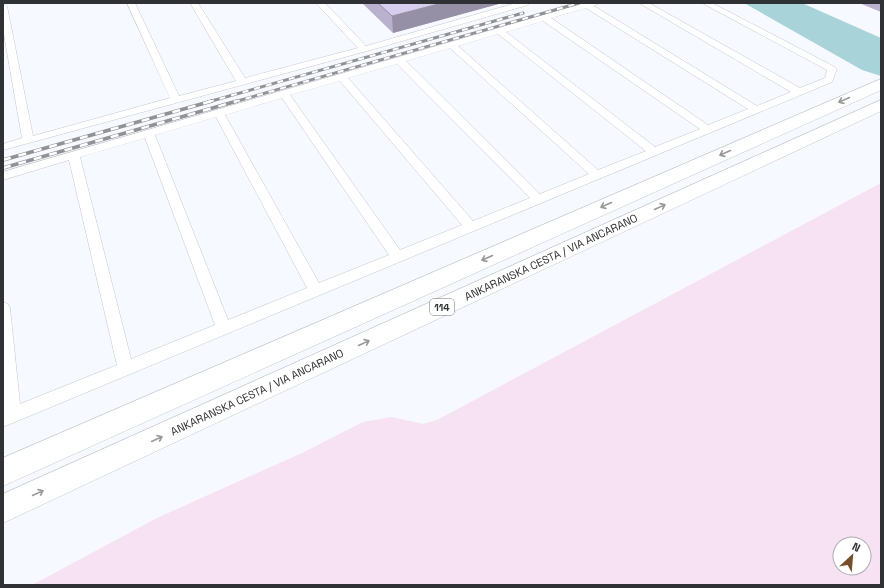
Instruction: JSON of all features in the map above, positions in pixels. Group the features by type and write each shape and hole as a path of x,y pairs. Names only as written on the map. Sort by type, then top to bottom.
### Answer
{"main road":[{"name":"114","path":"3,472 880,91"},
{"name":"ANKARANSKA CESTA / VIA ANCARANO","path":"3,509 880,91"}],"lane":[{"path":"131,3 176,100"},
{"path":"194,3 242,82"},
{"path":"320,3 364,48"},
{"path":"3,147 525,3"},
{"path":"643,3 799,92"},
{"path":"3,308 8,417 829,80 832,69 706,3"},
{"path":"3,176 591,4 756,110"},
{"path":"3,6 28,140"},
{"path":"545,18 708,130"},
{"path":"499,31 654,152"},
{"path":"450,45 597,175"},
{"path":"399,60 538,199"},
{"path":"342,77 471,227"},
{"path":"284,94 398,257"},
{"path":"219,113 316,291"},
{"path":"150,134 224,329"},
{"path":"74,156 126,369"}],"shaded area":[{"path":"881,183 881,585 32,585 157,518 302,453 363,422 392,417 423,424 437,420"}],"water":[{"path":"744,3 802,3 881,38 881,76 862,70"}],"building":[{"path":"378,3 442,3 392,16"}],"railway":[{"path":"234,102 579,3"},
{"path":"208,102 523,13"},
{"path":"3,160 212,101"},
{"path":"3,168 237,101"}]}
